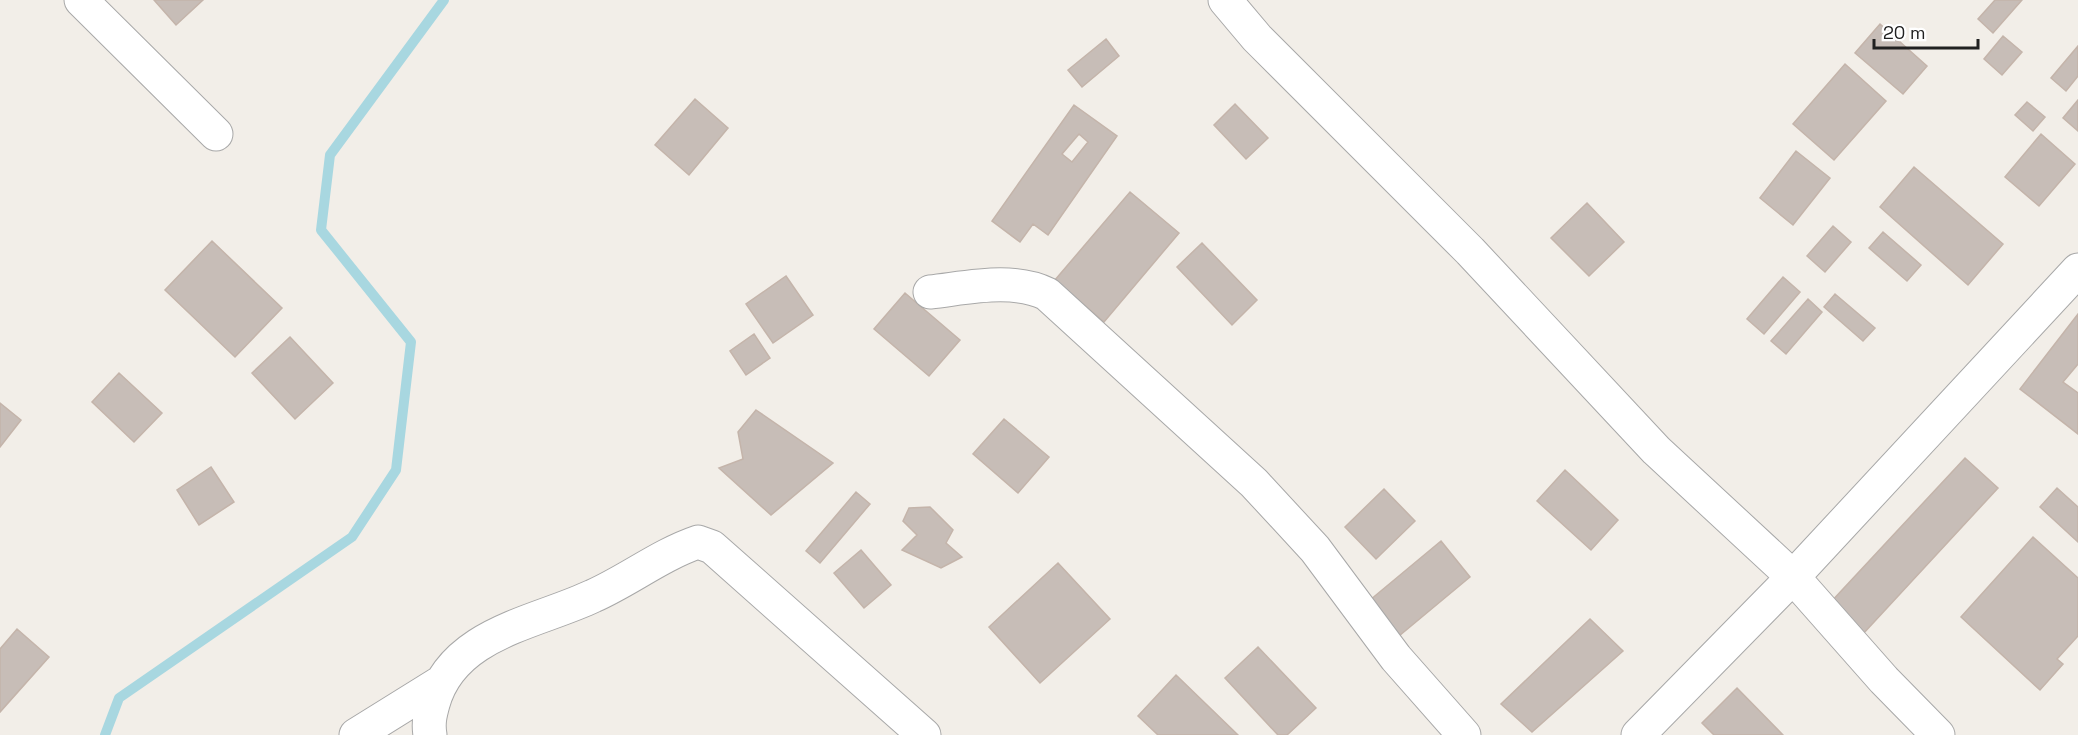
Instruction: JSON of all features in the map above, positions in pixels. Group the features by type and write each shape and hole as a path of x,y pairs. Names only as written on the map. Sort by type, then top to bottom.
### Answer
{"street":[{"path":"81,0 216,134"},
{"path":"1225,0 1257,38 1470,251 1656,450 1793,577 1884,680 1938,735"},
{"path":"1638,735 1793,577 2078,270"},
{"path":"930,292 1002,285 1026,286 1047,294 1254,483 1315,549 1396,658 1464,735"},
{"path":"356,735 438,684 471,649 498,633 593,596 661,558 698,542 712,547 924,735"},
{"path":"430,735 428,723 438,684"}],"building":[{"path":"154,0 203,0 176,25"},
{"path":"1995,0 2022,0 1993,33 1978,19"},
{"path":"1880,24 1927,66 1903,94 1855,53"},
{"path":"2003,36 2022,52 2002,75 1984,59"},
{"path":"1106,39 1119,56 1082,87 1068,70"},
{"path":"2078,46 2078,76 2066,91 2051,78"},
{"path":"1845,64 1886,101 1834,160 1793,124"},
{"path":"695,99 728,128 689,175 655,145"},
{"path":"2078,100 2078,131 2063,118"},
{"path":"2027,102 2045,117 2033,131 2015,115"},
{"path":"1235,104 1268,138 1246,159 1214,125"},
{"path":"1074,105 1117,136 1048,235 1033,224 1020,242 992,221","holes":["1079,134 1088,142 1072,162 1062,154"]},
{"path":"2041,134 2075,164 2039,206 2005,177"},
{"path":"1796,151 1830,178 1793,225 1760,198"},
{"path":"1914,167 2003,244 1968,285 1880,207"},
{"path":"1130,192 1179,233 1104,322 1055,280"},
{"path":"1587,203 1624,242 1589,276 1551,238"},
{"path":"1833,226 1851,242 1825,272 1807,256"},
{"path":"1883,232 1921,265 1907,281 1869,248"},
{"path":"212,241 282,308 235,357 165,290"},
{"path":"1202,243 1257,300 1232,325 1177,267"},
{"path":"786,276 813,315 773,343 746,304"},
{"path":"1783,277 1800,292 1764,334 1747,319"},
{"path":"905,293 960,340 929,376 874,329"},
{"path":"1835,294 1875,328 1863,341 1824,307"},
{"path":"1808,299 1822,312 1786,354 1771,341"},
{"path":"2078,314 2078,364 2063,382 2078,393 2078,434 2020,389"},
{"path":"754,334 770,358 746,375 730,351"},
{"path":"290,337 333,383 295,419 252,373"},
{"path":"119,373 162,413 134,442 92,402"},
{"path":"0,403 21,420 0,447"},
{"path":"756,410 833,463 771,515 719,468 743,459 738,432"},
{"path":"1004,419 1049,457 1018,493 973,454"},
{"path":"1965,458 1998,488 1863,634 1830,603"},
{"path":"211,467 234,502 199,525 177,490"},
{"path":"1565,470 1618,520 1591,550 1537,501"},
{"path":"2057,488 2078,507 2078,542 2040,507"},
{"path":"1384,489 1415,521 1376,559 1345,527"},
{"path":"856,492 870,504 820,563 806,551"},
{"path":"930,507 953,530 946,543 962,557 941,568 902,550 917,535 903,521 909,508"},
{"path":"2033,537 2078,578 2078,636 2057,659 2063,664 2040,690 1961,617"},
{"path":"1441,541 1470,577 1399,636 1370,600"},
{"path":"861,550 891,585 864,608 834,573"},
{"path":"1058,563 1110,619 1040,683 989,627"},
{"path":"1590,619 1623,651 1532,732 1501,704"},
{"path":"17,629 49,657 0,712 0,649"},
{"path":"1258,647 1316,708 1287,735 1278,735 1225,678"},
{"path":"1176,675 1238,735 1158,735 1138,716"},
{"path":"1737,688 1783,735 1714,735 1702,723"}],"waterway":[{"path":"105,735 119,698 352,537 396,470 411,342 321,230 330,155 444,0"}]}
